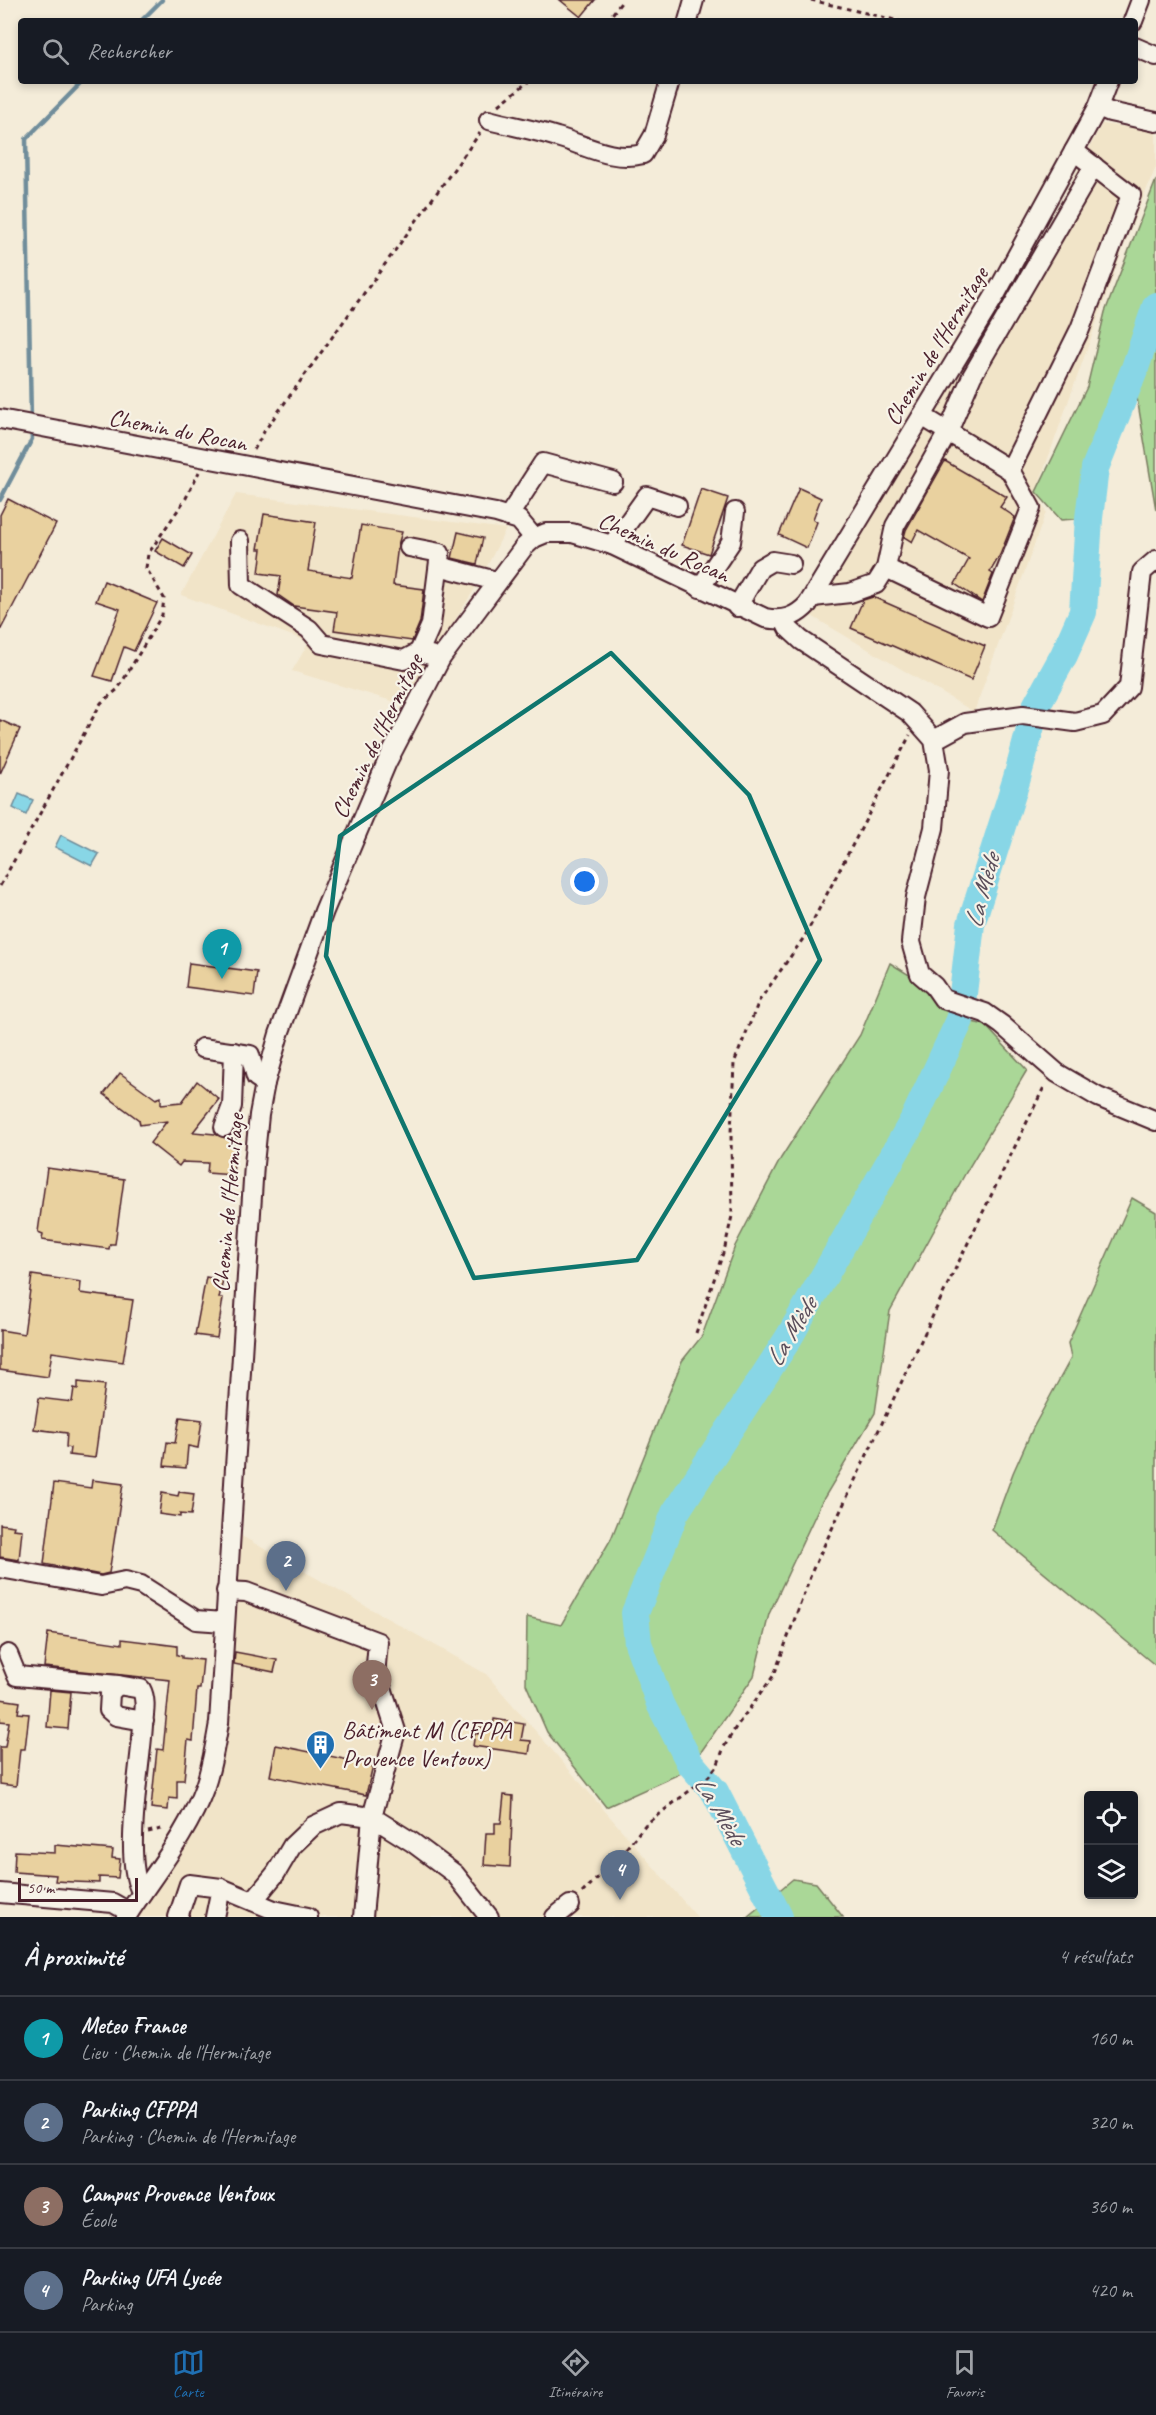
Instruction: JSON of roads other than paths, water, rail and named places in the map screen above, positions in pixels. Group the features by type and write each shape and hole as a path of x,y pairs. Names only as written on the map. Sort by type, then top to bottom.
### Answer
{"street":[{"path":"689,18 694,0"},
{"path":"1133,18 1141,0"},
{"path":"1138,48 1156,56"},
{"path":"489,120 556,137 607,154 632,157 643,154 654,135 669,84"},
{"name":"Chemin de l'Hermitage","path":"783,620 802,611 813,597 997,292 1098,107 1107,84"},
{"path":"1098,107 1110,112 1156,122"},
{"path":"1010,470 1080,329 1131,195 1074,151"},
{"path":"813,597 850,593 876,584 886,568 895,526 948,432 972,376 1094,166"},
{"path":"886,568 988,617 1031,508 1010,470 922,416"},
{"name":"Chemin du Rocan","path":"0,419 508,517 519,520 534,538 546,533 572,533 612,545 737,607 765,618 783,620"},
{"path":"508,517 543,463 614,482"},
{"path":"612,545 647,496 677,506"},
{"path":"700,588 730,542 735,512"},
{"name":"Chemin de l'Hermitage","path":"128,1915 175,1845 205,1788 214,1755 219,1723 254,1164 265,1083 279,1034 324,911 387,762 441,658 496,581 534,538"},
{"path":"240,541 241,585 309,629 322,644 404,660 419,652 431,625 440,553 410,546"},
{"path":"934,740 965,723 1023,715 1075,723 1104,715 1130,687 1142,572 1156,560"},
{"path":"737,607 760,567 772,561 791,564"},
{"path":"439,566 496,581"},
{"path":"783,620 801,640 910,713 934,740 939,770 934,828 916,897 911,942 920,974 934,986 943,999 985,1013 1057,1073 1098,1097 1156,1121"},
{"path":"419,652 441,658"},
{"path":"202,1048 250,1054 256,1077 265,1083"},
{"path":"224,1127 232,1106 234,1052"},
{"path":"0,1568 101,1586 125,1581 141,1585 196,1620 224,1622"},
{"path":"226,1591 246,1592 378,1642 375,1676 383,1691 396,1731 372,1817 363,1917"},
{"path":"8,1654 17,1676 141,1689 145,1697 144,1721 134,1830 134,1857 138,1888 142,1893"},
{"path":"118,1685 110,1693 109,1710 116,1716 144,1721"},
{"path":"253,1901 276,1873 292,1846 313,1826 341,1813 372,1817 412,1842 454,1874 489,1917"},
{"path":"178,1917 189,1884 221,1888 274,1910 308,1917"},
{"path":"215,1917 221,1888"},
{"path":"0,1893 91,1909 113,1903 128,1915"},
{"path":"555,1917 570,1905"}],"water":[{"path":"19,794 33,800 26,815 13,808"},
{"path":"61,835 99,854 92,866 55,847"}],"waterway":[{"path":"144,18 162,0"},
{"path":"31,421 26,139 80,84"},
{"name":"La Mède","path":"1036,706 1064,655 1083,612 1089,518 1095,468 1135,368 1156,306"},
{"path":"0,500 32,439 31,429"},
{"name":"La Mède","path":"779,1917 715,1792 690,1763 660,1704 638,1643 635,1613 675,1513 788,1339 913,1121 960,1020 971,924 1017,778 1032,722"}],"place":[{"name":"Meteo France","path":"222,979"},
{"name":"Parking CFPPA","path":"286,1591"},
{"name":"Campus Provence Ventoux","path":"372,1710"},
{"name":"Bâtiment M (CFPPA Provence Ventoux)","path":"321,1770"},
{"name":"Parking UFA Lycée","path":"620,1900"}]}
